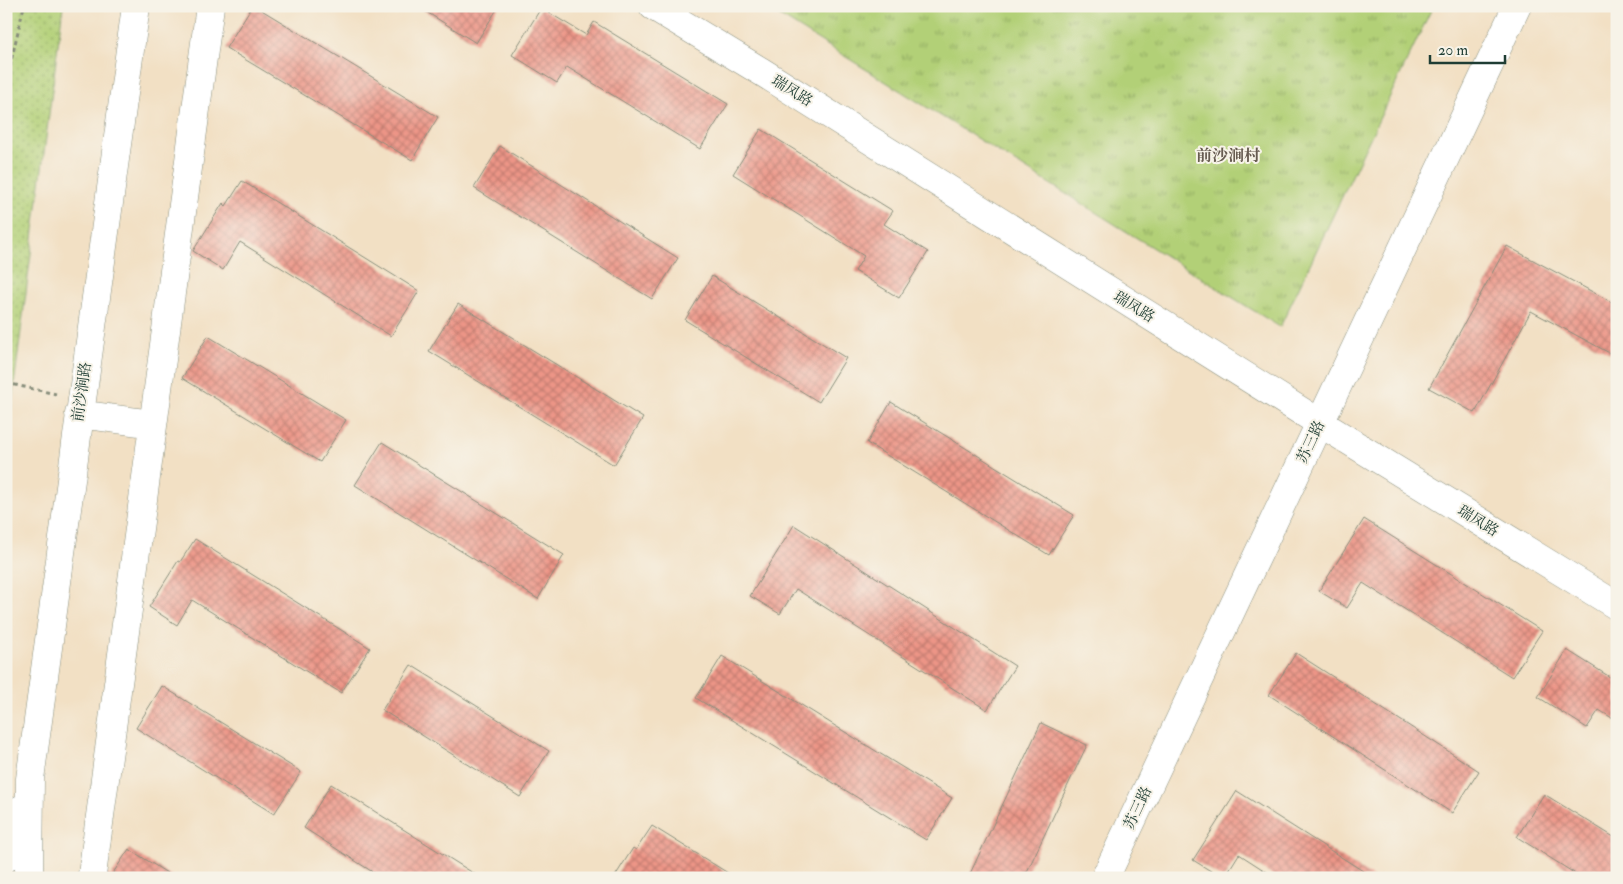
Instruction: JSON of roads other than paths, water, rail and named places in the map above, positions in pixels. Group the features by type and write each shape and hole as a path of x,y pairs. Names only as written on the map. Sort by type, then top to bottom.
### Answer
{"street":[{"name":"前沙涧路","path":"30,779 136,6"},
{"path":"92,875 210,6"},
{"name":"瑞凤路","path":"653,6 1320,423 1617,606"},
{"name":"苏三路","path":"1104,878 1518,6"},
{"path":"80,407 153,424"},
{"path":"6,858 30,779"},
{"path":"28,878 30,779"}],"district":[{"name":"前沙涧村","path":"1228,156"}]}
